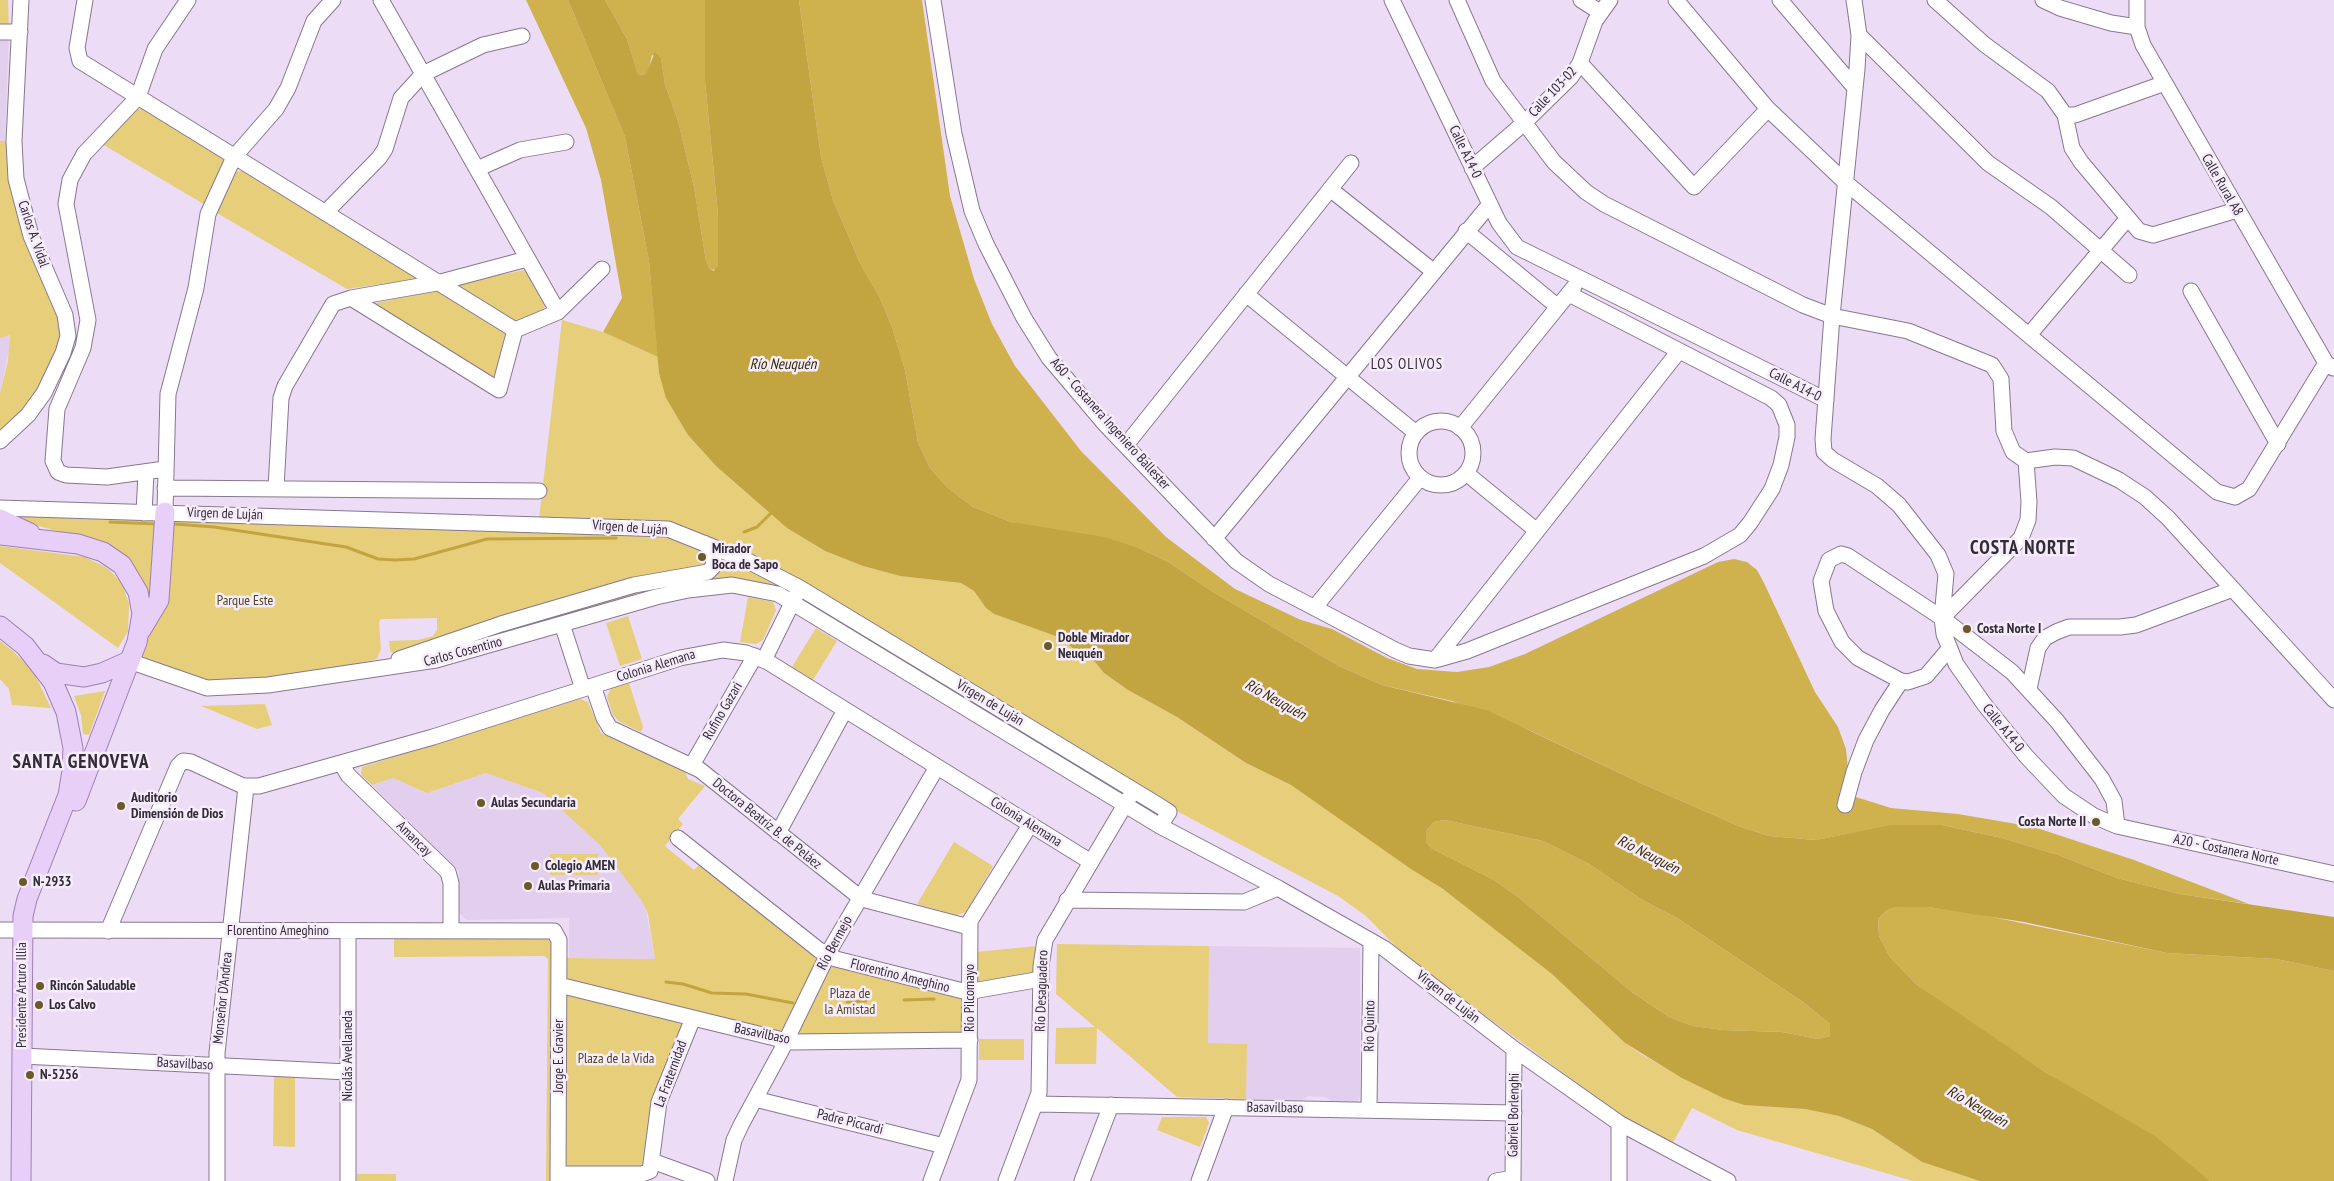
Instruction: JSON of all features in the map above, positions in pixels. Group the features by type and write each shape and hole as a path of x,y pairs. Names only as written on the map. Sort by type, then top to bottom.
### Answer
{"main road":[{"path":"139,633 159,600 165,512"},
{"path":"0,519 45,540"},
{"path":"0,535 92,548 113,557 122,565 134,582 141,603 139,633"},
{"path":"0,626 15,636 38,661 56,673 74,677 93,675 129,661"},
{"name":"Presidente Arturo Illia","path":"22,930 67,825 139,633"},
{"name":"Presidente Arturo Illia","path":"21,1181 22,930 25,903 68,795 73,760 72,735 66,712 53,682 38,661"}],"street":[{"name":"Carlos A. Vidal","path":"0,441 28,416 44,393 63,352 68,336 65,315 31,236 17,186 14,141 21,0"},
{"path":"85,0 77,48 78,58 234,157 515,330"},
{"path":"165,469 107,477 58,472 53,461 57,409 83,348 88,320 66,204 70,180 84,154 138,97 155,49 188,0"},
{"path":"165,512 167,408 171,377 196,288 208,214 234,157 276,109 288,88 314,21 333,0"},
{"path":"382,0 558,312"},
{"name":"A60 - Costanera Ingeniero Ballester","path":"933,0 962,174 972,211 986,244 1024,318 1050,358 1075,390 1126,445 1214,539 1252,574 1395,650 1409,656 1436,660"},
{"name":"Calle A14-0","path":"1392,0 1503,230 1517,247 1826,400 1824,452 1833,460 1877,486 1899,505 1944,564 1946,586 1942,618 1944,634 1956,664 1984,704 2048,780 2064,796 2079,807 2117,826"},
{"path":"1457,0 1484,66 1524,123 1570,178 1604,204 1786,297 1832,316 1908,331 1992,365 2002,379 2006,439 2013,452 2026,461 2055,457 2073,458 2132,487 2168,518 2334,700"},
{"path":"1581,0 1605,6"},
{"path":"1676,0 1768,109 1845,182 2217,492 2235,497 2249,489 2330,366"},
{"path":"1780,0 1855,88"},
{"path":"1826,400 1832,316 1859,35 1854,0"},
{"path":"1935,0 1984,44 2048,91 2066,115 2072,148 2081,162 2139,231 2154,235 2237,210"},
{"path":"2043,0 2060,8 2111,23 2137,27"},
{"name":"Calle Rural A8","path":"2137,0 2137,27 2143,45 2237,210 2330,366"},
{"name":"Calle 103-02","path":"1472,168 1524,123 1571,77 1580,63 1591,30 1605,6"},
{"path":"0,32 20,32"},
{"path":"1859,35 1988,163 2051,207 2129,275"},
{"path":"325,213 382,153 401,98 423,74 483,45 522,36"},
{"path":"1580,63 1694,187 1768,109"},
{"path":"2066,115 2075,115 2165,83"},
{"path":"477,169 520,150 566,142"},
{"path":"1126,445 1351,163"},
{"path":"1330,189 1433,271"},
{"path":"1214,539 1490,204"},
{"path":"2029,335 2099,249 2128,218"},
{"path":"1466,231 1558,307"},
{"path":"276,488 279,407 285,386 329,308 334,304 351,298 437,283 527,259"},
{"path":"515,330 558,312 602,269"},
{"path":"1460,428 1581,279"},
{"path":"2191,291 2278,444"},
{"path":"1246,294 1416,433"},
{"path":"1436,660 1490,642 1704,556 1740,535 1772,489 1781,465 1787,437 1784,416 1779,406 1771,398 1569,294"},
{"path":"351,298 499,390 515,330"},
{"path":"1436,660 1679,351"},
{"path":"1440,422 1450,423 1460,428 1467,436 1473,455 1466,473 1449,484 1428,483 1420,478 1413,469 1409,459 1409,448 1416,433 1429,424 1440,422"},
{"path":"1942,618 2021,538 2028,520 2026,461"},
{"path":"144,512 146,473"},
{"path":"1466,473 1537,531"},
{"path":"1315,607 1420,478"},
{"path":"165,488 539,491"},
{"name":"Virgen de Luján","path":"0,508 653,527 668,529 757,565 800,588 1169,812 1160,826"},
{"path":"352,672 634,585 682,575 706,573 712,569 714,559 712,550 704,543"},
{"path":"1949,649 1926,676 1918,680 1901,681 1858,658 1836,632 1826,612 1821,591 1823,573 1829,560 1841,554 1848,556 1942,618 2012,672 2057,721 2109,790 2116,808 2117,826"},
{"name":"Carlos Cosentino","path":"129,661 210,688 274,685 436,660 664,595 715,586 755,589 778,594 793,602"},
{"name":"Rufino Gazari","path":"692,765 800,588"},
{"path":"2029,689 2038,648 2045,638 2056,632 2068,627 2120,627 2136,625 2233,589"},
{"name":"Virgen de Luján","path":"793,602 1160,826 1278,888 1402,961 1514,1049 1619,1123 1728,1181"},
{"name":"Doctora Beatriz B. de Peláez","path":"562,624 588,687 610,728 692,765 861,898 969,927"},
{"name":"Colonia Alemana","path":"246,787 259,786 433,737 701,652 727,650 759,658 1090,862"},
{"path":"1845,804 1866,740 1882,710 1901,681"},
{"path":"778,832 845,710"},
{"path":"108,931 178,766 182,761 191,762 246,787"},
{"name":"Amancay","path":"341,763 348,775 448,872 451,884 451,930"},
{"name":"Río Bermejo","path":"725,1181 736,1135 786,1041 828,955 937,767"},
{"name":"Monseñor D'Andrea","path":"217,1181 217,1065 246,787"},
{"name":"Río Desaguadero","path":"1006,1181 1036,1104 1039,1089 1041,979 1045,940 1134,790"},
{"name":"Río Pilcomayo","path":"931,1181 968,1084 971,992 969,927 973,915 1030,825"},
{"name":"A20 - Costanera Norte","path":"2117,826 2334,874"},
{"name":"Florentino Ameghino","path":"678,838 828,955 840,960 971,992 1041,979"},
{"path":"1067,900 1244,902 1278,888"},
{"name":"Florentino Ameghino","path":"0,930 230,932 549,930 556,932"},
{"name":"Nicolás Avellaneda","path":"348,931 348,1174"},
{"name":"Jorge E. Gravier","path":"556,932 559,940 558,1178"},
{"name":"Río Quinto","path":"1370,1110 1371,943"},
{"name":"Basavilbaso","path":"559,986 786,1041 970,1040"},
{"name":"La Fraternidad","path":"652,1161 658,1102 693,1018"},
{"name":"Gabriel Borlenghi","path":"1513,1179 1514,1049"},
{"name":"Basavilbaso","path":"22,1056 348,1072"},
{"name":"Padre Piccardi","path":"755,1099 944,1146"},
{"name":"Basavilbaso","path":"1036,1104 1514,1112"},
{"path":"1082,1181 1111,1105"},
{"path":"1199,1181 1226,1108"},
{"path":"1619,1123 1619,1181"},
{"path":"558,1178 644,1174 650,1171 652,1161 707,1181"},
{"path":"340,1181 348,1174"},
{"path":"1496,1181 1513,1179"}],"shaded area":[{"path":"526,0 568,0 625,137 649,261 658,357 603,332 622,298 601,180 586,128"},
{"path":"605,0 705,0 705,81 718,215 718,265 715,270 710,269 706,261 694,187 678,121 665,84 661,58 652,55 648,72 644,75 638,74 627,39"},
{"path":"799,0 922,0 950,196 974,279 992,324 1015,366 1081,451 1166,537 1235,589 1301,620 1332,629 1387,658 1417,669 1457,672 1489,667 1525,654 1718,562 1734,559 1747,562 1757,570 1815,692 1838,727 1846,749 1848,769 1840,792 1891,808 1958,814 2034,827 2134,860 2249,904 2180,894 2117,878 2058,855 2002,838 1942,825 1852,833 1816,840 1769,836 1741,827 1645,785 1529,730 1452,701 1382,685 1339,666 1210,590 1170,563 1141,549 1011,522 973,507 947,487 930,468 918,443 905,370 892,327 880,298 860,263 833,200 821,157"},
{"path":"0,32 9,32 4,166 13,235 9,351 0,392"},
{"name":"Colegio AMEN","path":"486,773 543,793 606,850 645,905 655,959 569,958 569,918 467,920 459,913 459,871 372,785 393,778 427,793"},
{"path":"1445,820 1543,841 1589,864 1644,901 1677,918 1803,1002 1830,1024 1830,1036 1818,1039 1782,1032 1723,1030 1693,1026 1669,1017 1633,993 1518,897 1494,880 1431,848 1426,842 1426,831 1434,822"},
{"path":"1897,907 1928,907 1973,913 2167,953 2276,959 2334,971 2334,1181 2210,1181 2097,1104 1955,1013 1917,985 1890,957 1879,936 1878,919 1887,910"},
{"path":"1209,946 1360,948 1360,1097 1357,1102 1331,1101 1325,1097 1308,1096 1303,1100 1246,1099 1247,1044 1208,1043"}],"green space":[{"path":"0,0 8,0 9,32 0,32"},
{"path":"142,108 222,157 225,163 207,206 102,144 134,111"},
{"path":"0,141 14,141 9,145 55,304 60,330 57,351 45,379 24,409 0,433 0,393 8,361 10,335 0,338"},
{"path":"244,170 416,276 416,279 347,289 217,213 233,173"},
{"path":"525,270 545,306 541,312 518,320 513,320 458,286 460,283"},
{"path":"435,289 505,333 495,378 373,304"},
{"path":"562,320 603,332 658,357 659,373 688,435 716,466 787,528 825,551 863,566 900,576 961,583 974,591 986,608 994,614 1064,639 1082,657 1095,662 1104,673 1128,690 1177,717 1246,763 1291,785 1466,905 1552,974 1625,1043 1641,1054 1708,1091 1744,1105 1805,1109 1839,1116 1872,1129 1922,1162 1980,1181 1913,1181 1737,1130 1692,1108 1671,1146 1623,1117 1406,957 1366,916 1338,896 1171,808 820,594 669,524 539,519"},
{"path":"0,514 157,518 151,608 108,547"},
{"name":"Parque Este","path":"171,519 654,532 706,550 709,565 396,655 390,651 389,641 417,640 433,636 437,630 437,618 381,619 379,622 381,649 377,659 315,674 211,683 140,656"},
{"path":"0,546 85,557 107,568 122,583 129,604 128,631 118,648 0,563"},
{"path":"719,555 783,587 736,580 445,653 421,655 626,591 706,577"},
{"path":"748,597 773,602 776,610 763,640 756,644 740,642"},
{"path":"808,600 1119,790 1117,791 807,604"},
{"path":"628,616 642,659 620,666 606,623"},
{"path":"816,628 837,641 813,680 792,667"},
{"path":"0,641 33,671 51,708 12,705 9,689 0,679"},
{"path":"629,683 643,727 641,732 620,722 613,715 607,697 611,688"},
{"path":"105,691 89,735 83,734 81,715 74,696"},
{"path":"580,699 588,702 601,733 685,772 688,779 705,786 678,819 683,824 665,846 694,870 700,864 819,958 782,1033 566,980 564,958 655,959 648,914 642,901 601,846 543,793 486,773 427,793 393,778 372,785 361,775 362,767"},
{"path":"265,704 272,725 257,729 201,706"},
{"path":"954,842 993,866 966,912 956,915 917,904"},
{"path":"550,854 598,854 598,875 550,875"},
{"path":"545,935 552,939 552,1181 546,1181 548,959 544,956 394,957 394,936"},
{"path":"1057,944 1209,946 1208,1043 1247,1044 1246,1099 1177,1097 1097,1028 1096,1064 1055,1064 1056,1028 1095,1027 1056,994"},
{"path":"1037,946 1034,973 981,983 978,980 976,952"},
{"name":"Plaza de la Amistad","path":"833,964 964,999 965,1031 961,1035 800,1034 798,1031 830,965"},
{"name":"Plaza de la Vida","path":"570,994 680,1023 683,1026 647,1168 568,1168 566,1165 566,997"},
{"path":"979,1039 1024,1039 1024,1060 979,1060"},
{"path":"274,1076 295,1077 295,1147 273,1146"},
{"path":"1162,1117 1206,1117 1209,1123 1200,1147 1157,1130"},
{"path":"357,1174 396,1174 396,1181 357,1181"}],"water":[{"name":"Río Neuquén","path":"568,0 605,0 627,39 638,74 644,75 647,72 655,52 661,58 665,84 678,121 694,187 706,261 710,269 714,271 718,265 718,215 705,81 705,0 799,0 821,157 833,200 860,263 880,298 892,327 905,370 918,443 930,468 947,487 973,507 1011,522 1105,537 1141,549 1170,563 1210,590 1339,666 1382,685 1486,710 1645,785 1741,827 1769,836 1816,840 1891,825 1942,825 2002,838 2058,855 2117,878 2180,894 2334,917 2334,971 2276,959 2167,953 2024,922 1928,907 1897,907 1887,910 1878,919 1879,936 1890,957 1917,985 2045,1072 2155,1136 2210,1181 1980,1181 1922,1162 1872,1129 1839,1116 1805,1109 1744,1105 1723,1098 1682,1078 1625,1043 1552,974 1443,889 1411,869 1291,785 1246,763 1177,717 1128,690 1104,673 1095,662 1077,653 1064,639 994,614 986,608 974,591 961,583 900,576 863,566 825,551 787,528 716,466 688,435 666,398 659,373 649,261 625,137","holes":["1445,820 1543,841 1589,864 1644,901 1677,918 1803,1002 1830,1024 1830,1036 1818,1039 1782,1032 1723,1030 1693,1026 1669,1017 1633,993 1518,897 1494,880 1431,848 1426,842 1426,831 1434,822"]}],"waterway":[{"path":"744,532 757,527 771,513"},
{"path":"110,522 157,524"},
{"path":"175,524 214,527 346,547 378,559 395,560 414,559 487,539 616,538"},
{"path":"666,982 683,984 712,993 746,994 793,1003"},
{"path":"904,1000 934,999"},
{"path":"847,1002 866,1001"}],"place":[{"name":"Mirador Boca de Sapo","path":"702,557"},
{"name":"Costa Norte I","path":"1967,629"},
{"name":"Doble Mirador Neuquén","path":"1048,646"},
{"name":"Aulas Secundaria","path":"481,803"},
{"name":"Auditorio Dimensión de Dios","path":"121,806"},
{"name":"Costa Norte II","path":"2096,822"},
{"name":"Colegio AMEN","path":"535,866"},
{"name":"N-2933","path":"23,882"},
{"name":"Aulas Primaria","path":"528,886"},
{"name":"Rincón Saludable","path":"40,986"},
{"name":"Los Calvo","path":"39,1005"},
{"name":"N-5256","path":"30,1075"}],"district":[{"name":"LOS OLIVOS","path":"1407,365"},
{"name":"COSTA NORTE","path":"2023,549"},
{"name":"SANTA GENOVEVA","path":"81,763"}]}
